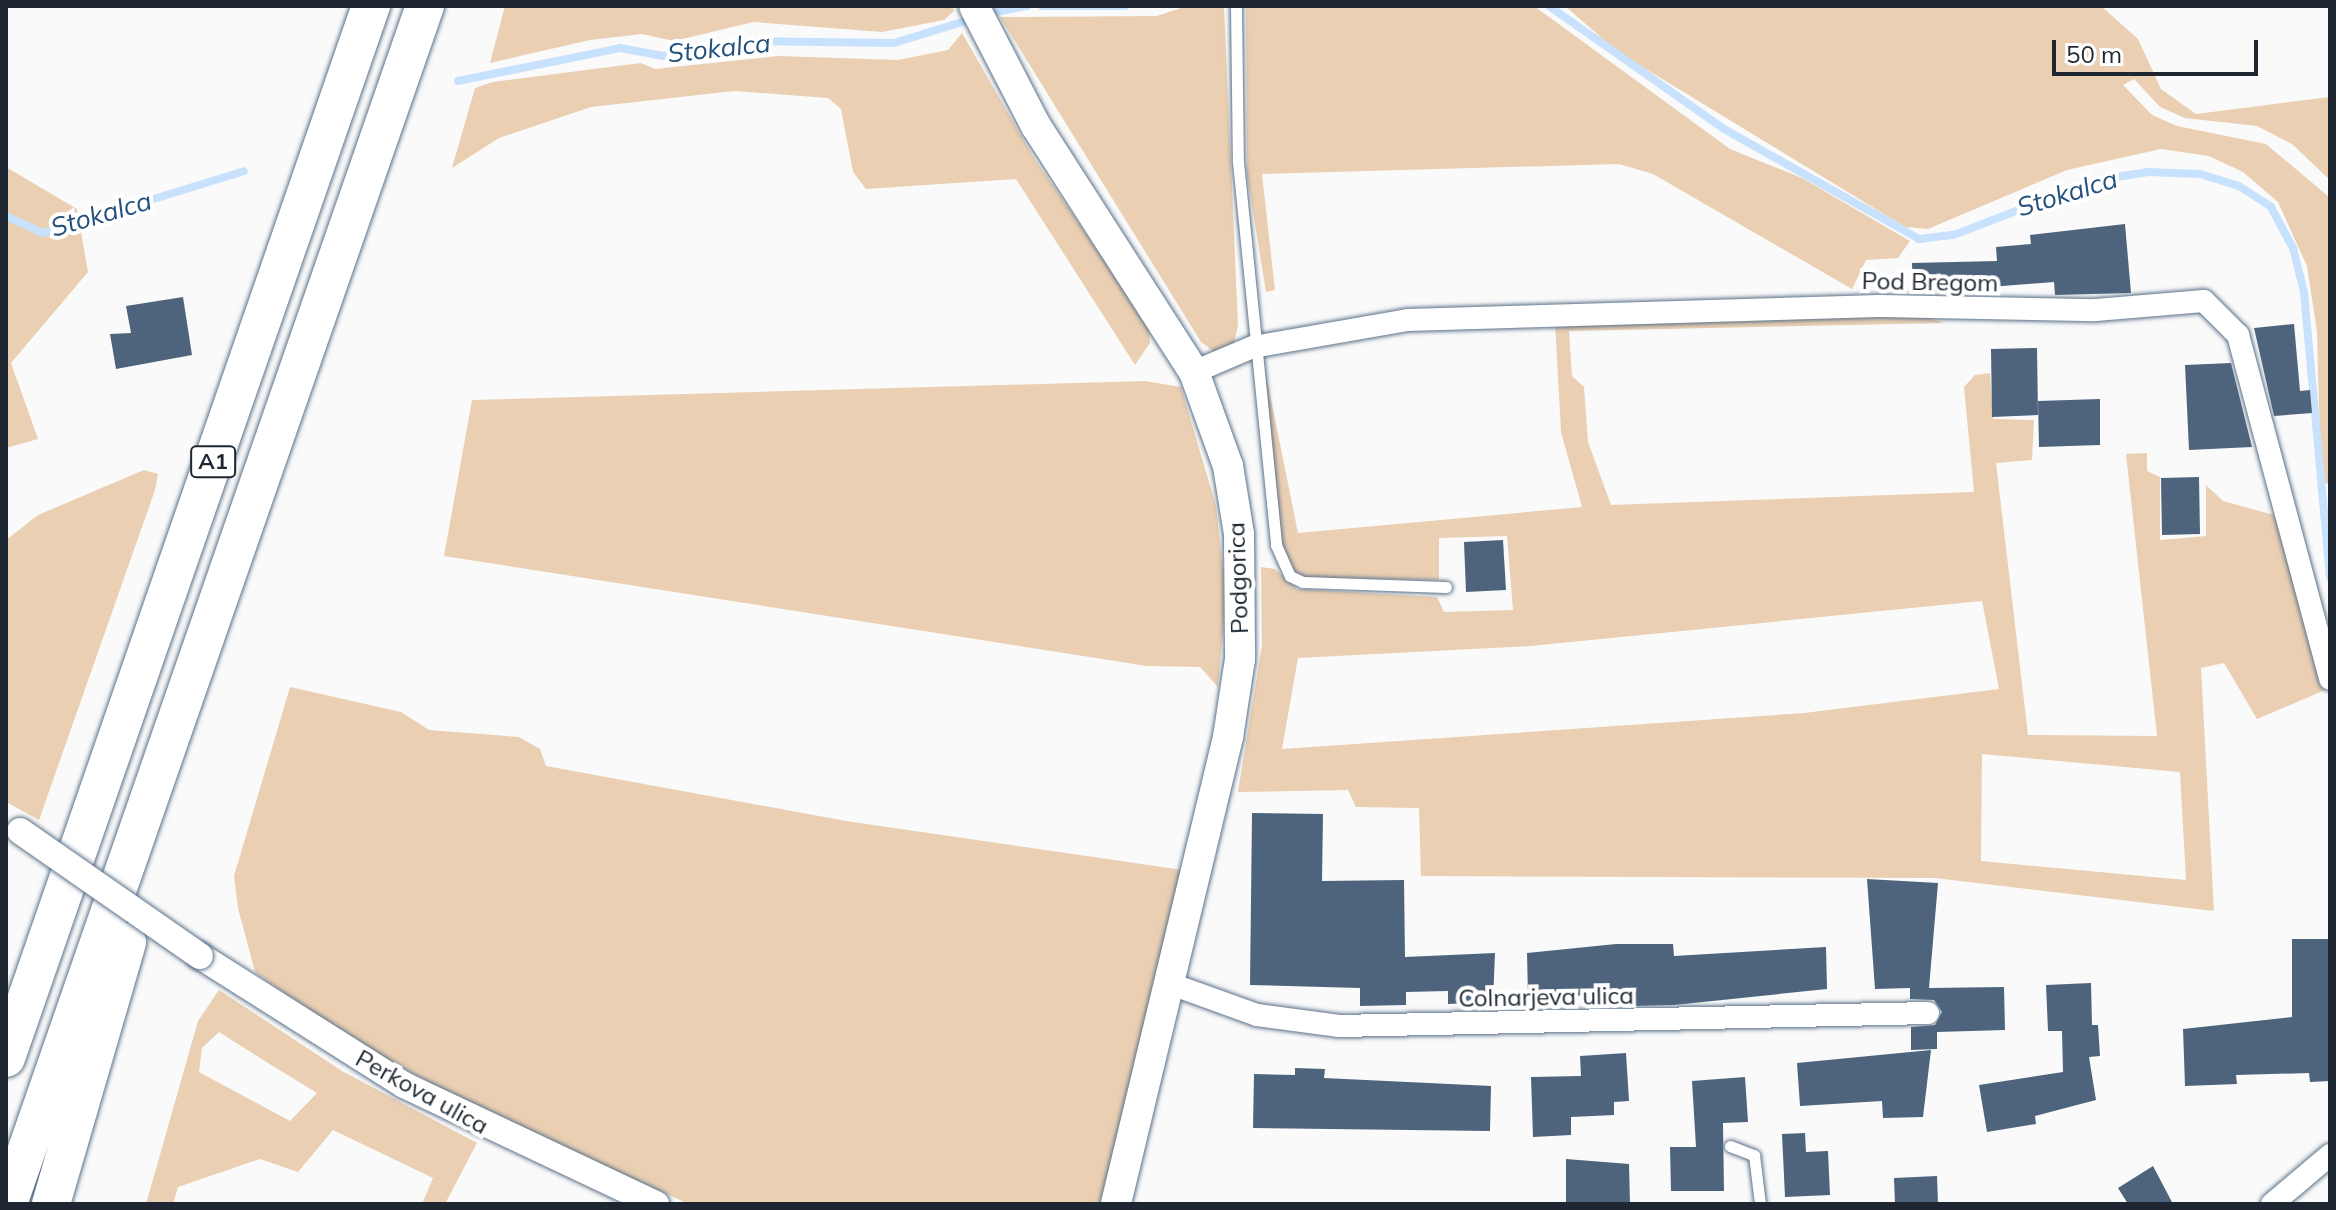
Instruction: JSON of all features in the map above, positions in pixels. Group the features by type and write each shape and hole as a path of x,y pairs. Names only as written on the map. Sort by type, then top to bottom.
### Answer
{"highway":[{"name":"A1","path":"6,1058 371,6"},
{"name":"A1","path":"8,1204 425,6"},
{"path":"51,1204 142,893 137,839"},
{"path":"6,980 55,917"}],"main road":[{"name":"Podgorica","path":"974,6 990,43 1194,372 1228,466 1243,612 1228,737 1116,1204"}],"street":[{"name":"Pod Bregom","path":"1194,372 1253,347 1408,320 1879,306 2096,310 2204,301 2238,335 2330,679"},
{"name":"Perkova ulica","path":"13,826 200,956 404,1085 656,1204"},
{"name":"Colnarjeva ulica","path":"1171,984 1257,1015 1353,1027 1928,1013"},
{"path":"2272,1204 2330,1155"}],"lane":[{"path":"1236,10 1253,347 1276,545 1290,576 1327,584 1446,587"},
{"path":"1730,1146 1754,1155 1760,1204"}],"shaded area":[{"path":"505,6 952,6 954,11 944,20 882,32 753,22 674,41 642,34 590,40 490,63"},
{"path":"1187,6 1224,6 1238,325 1234,343 1217,354 1201,342 1000,17 1157,16"},
{"path":"1246,6 1534,6 1730,149 1802,178 1910,241 1898,258 1866,260 1852,289 1653,174 1619,164 1262,174 1275,290 1266,292 1247,175"},
{"path":"1565,6 2101,6 2138,39 2161,89 2196,114 2330,97 2330,180 2292,144 2257,126 2185,118 2160,107 2134,79 2123,85 2152,115 2177,126 2266,144 2329,197 2330,483 2321,484 2317,332 2307,266 2278,202 2243,172 2209,156 2161,149 2067,170 1928,229 1905,227 1618,52"},
{"path":"962,33 1034,158 1149,326 1150,343 1135,365 1016,179 866,189 853,172 841,109 828,98 734,91 591,107 499,138 452,168 475,88 493,82 641,63 655,69 778,56 898,60 948,50"},
{"path":"6,167 77,209 88,272 11,363 38,439 6,448"},
{"path":"1924,316 1944,323 1569,331 1572,376 1584,387 1588,442 1611,505 1974,492 1964,387 1975,375 1990,373 1993,419 2034,420 2032,460 1996,463 2028,735 2157,736 2126,454 2147,453 2147,471 2160,477 2160,540 2206,536 2206,485 2223,501 2274,515 2325,690 2257,719 2224,663 2201,668 2214,911 1935,878 1421,876 1419,808 1356,807 1348,790 1238,792 1262,645 1261,567 1275,569 1297,589 1437,597 1444,612 1513,610 1507,536 1439,538 1439,580 1303,578 1291,568 1281,544 1263,360 1298,533 1582,507 1561,432 1555,322","holes":["1982,601 1999,689 1804,713 1282,749 1298,658 1531,646","1982,754 2180,772 2186,880 1981,861"]},
{"path":"1145,381 1181,387 1216,506 1226,596 1218,687 1200,667 1147,666 444,556 472,400"},
{"path":"144,470 158,474 155,490 39,820 6,802 6,540 38,515"},
{"path":"290,687 401,712 429,730 519,737 540,749 546,766 846,821 1183,870 1101,1204 689,1204 493,1118 339,1032 255,972 238,908 234,876"},
{"path":"219,990 342,1071 477,1143 445,1204 422,1204 433,1178 333,1130 298,1172 260,1159 178,1187 173,1204 146,1204 198,1021","holes":["219,1032 317,1093 290,1121 199,1072 202,1048"]}],"building":[{"path":"2125,224 2131,293 2055,295 2054,282 1913,293 1912,263 1997,261 1996,247 2031,244 2030,235"},
{"path":"183,297 192,355 116,369 110,334 131,333 126,306"},
{"path":"2294,324 2300,391 2310,390 2312,413 2274,416 2254,328"},
{"path":"2037,348 2038,415 1992,417 1991,349"},
{"path":"2231,363 2252,447 2189,450 2185,365"},
{"path":"2100,399 2100,445 2039,447 2038,401"},
{"path":"2199,477 2200,534 2162,535 2161,478"},
{"path":"1503,540 1506,590 1466,592 1464,542"},
{"path":"1252,813 1323,814 1322,881 1404,880 1405,957 1495,953 1493,1002 1448,1004 1448,991 1406,992 1406,1005 1360,1006 1360,988 1250,985"},
{"path":"1867,879 1938,883 1929,988 2004,987 2005,1030 1937,1032 1937,1049 1911,1050 1911,1027 1935,1025 1942,1012 1934,1000 1910,999 1910,988 1875,989"},
{"path":"2292,939 2330,939 2330,1081 2310,1082 2309,1073 2236,1075 2237,1084 2185,1086 2183,1029 2292,1017"},
{"path":"1616,944 1673,944 1674,956 1826,947 1827,989 1674,1005 1632,1006 1632,993 1528,998 1527,953"},
{"path":"2091,983 2092,1025 2098,1025 2100,1056 2089,1057 2096,1100 2035,1116 2036,1124 1987,1132 1979,1085 2063,1072 2062,1031 2048,1031 2046,985"},
{"path":"1931,1050 1923,1117 1883,1118 1882,1101 1800,1106 1797,1063"},
{"path":"1626,1053 1629,1101 1614,1102 1614,1115 1571,1117 1571,1135 1533,1137 1531,1077 1581,1076 1580,1056"},
{"path":"1295,1068 1325,1069 1324,1078 1491,1086 1490,1131 1253,1128 1254,1074 1295,1075"},
{"path":"1745,1077 1748,1122 1723,1123 1724,1191 1671,1191 1670,1147 1696,1147 1692,1081"},
{"path":"1805,1133 1806,1152 1828,1151 1830,1195 1785,1197 1782,1134"},
{"path":"1566,1159 1629,1164 1630,1204 1566,1204"},
{"path":"2153,1166 2173,1204 2128,1204 2118,1188"},
{"path":"1937,1176 1938,1204 1895,1204 1894,1178"}],"waterway":[{"name":"Stokalca","path":"985,14 1027,6"},
{"name":"Stokalca","path":"1042,6 1125,6"},
{"name":"Stokalca","path":"1549,6 1724,129 1919,239 1954,235 2096,180 2148,172 2200,174 2239,186 2271,207 2293,248 2304,292 2330,577"},
{"name":"Stokalca","path":"458,81 620,48 663,56 743,41 894,43 972,19"},
{"name":"Stokalca","path":"6,216 43,233 244,171"}]}
